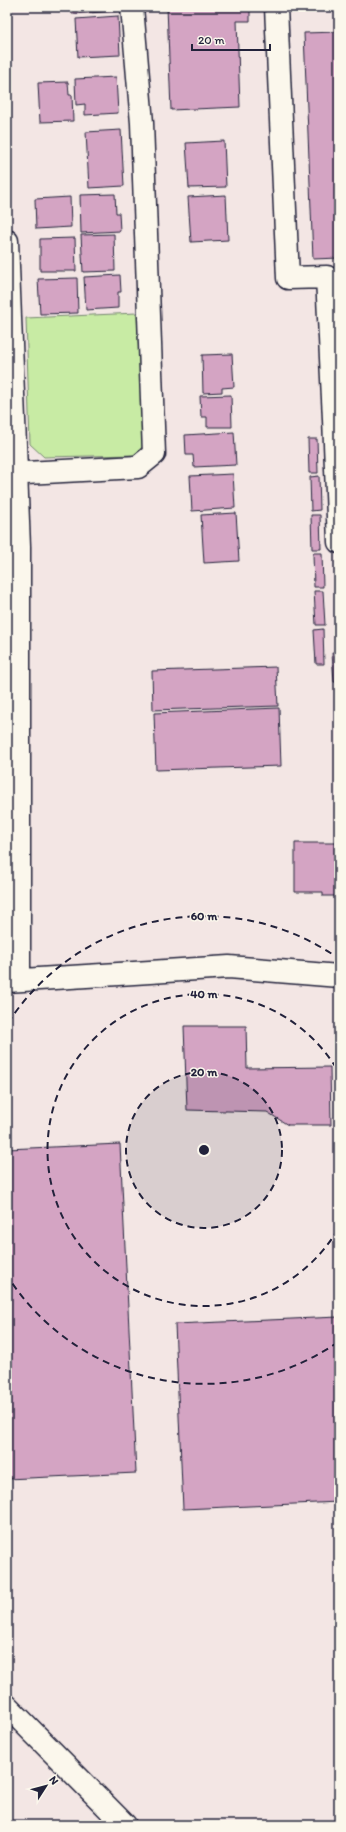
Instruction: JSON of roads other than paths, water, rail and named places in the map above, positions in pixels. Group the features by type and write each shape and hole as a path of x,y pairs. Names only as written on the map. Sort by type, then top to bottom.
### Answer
{"main road":[{"path":"11,474 138,467 154,454 142,124 132,7"},
{"path":"276,7 288,278 333,276 339,542"},
{"path":"7,241 11,474 19,547 13,981 229,968 339,976"},
{"path":"7,1706 125,1825"}]}
